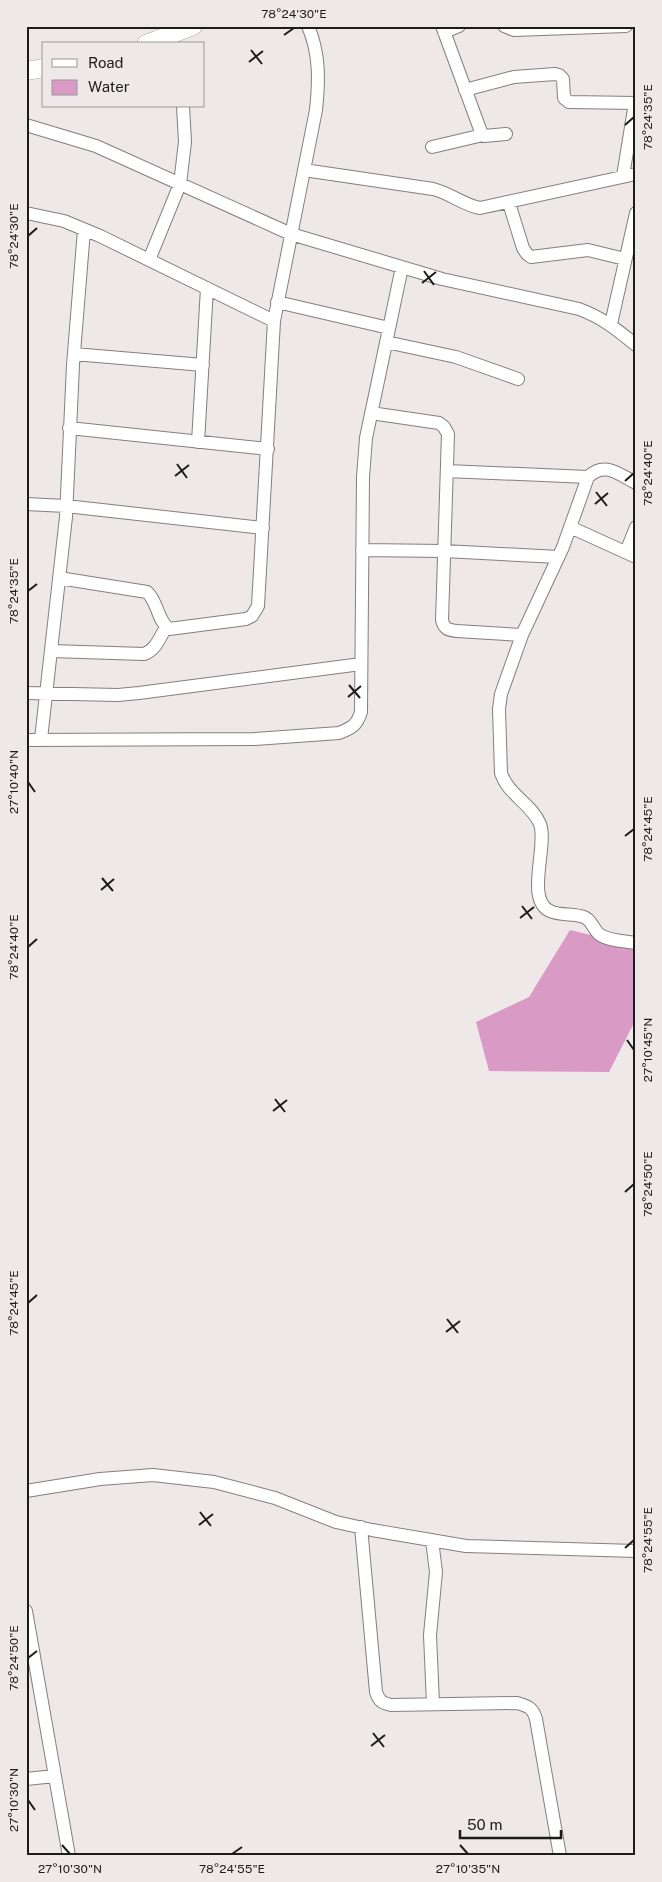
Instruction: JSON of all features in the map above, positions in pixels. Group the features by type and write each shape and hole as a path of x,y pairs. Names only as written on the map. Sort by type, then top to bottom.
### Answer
{"street":[{"path":"156,42 176,38 193,26"},
{"path":"166,628 174,630 246,619 252,616 258,606 264,528 274,321 316,110 320,75 316,50 308,26"},
{"path":"459,26 443,29 483,134"},
{"path":"504,26 514,30 626,26"},
{"path":"26,71 42,68"},
{"path":"304,170 433,189 450,195 468,205 480,208 629,175 635,103 569,102 564,98 563,79 555,74 514,77 465,90"},
{"path":"149,260 180,184 185,142 183,108"},
{"path":"26,125 96,146 291,234 442,279 579,310 596,316 611,324 636,345"},
{"path":"432,146 483,134 486,136 506,134"},
{"path":"509,203 523,248 531,257 588,250 625,259"},
{"path":"26,213 64,221 274,321"},
{"path":"611,324 636,213"},
{"path":"41,739 66,506 69,428 84,230"},
{"path":"26,740 255,740 339,733 351,729 357,723 361,712 362,477 366,438 402,267"},
{"path":"198,442 207,288"},
{"path":"277,302 389,328"},
{"path":"386,342 456,357 518,379"},
{"path":"74,354 203,365"},
{"path":"371,413 439,423 448,434 443,626 448,630 457,631 522,634"},
{"path":"69,428 268,449"},
{"path":"636,483 608,469 595,470 588,477 558,557 522,634 501,694 499,709 501,773 511,791 530,809 541,829 538,888 541,902 551,912 586,918 601,935 636,943"},
{"path":"447,471 588,477"},
{"path":"26,504 66,506 264,528"},
{"path":"570,527 631,555 636,527"},
{"path":"362,550 444,551 558,557"},
{"path":"59,578 147,592 152,597 166,628"},
{"path":"51,651 144,654 154,648 166,628"},
{"path":"26,693 139,693 361,664"},
{"path":"26,1491 100,1479 153,1475 214,1482 275,1498 336,1522 466,1546 636,1551"},
{"path":"361,1527 378,1699 383,1704 391,1705 517,1703 529,1706 536,1720 560,1856"},
{"path":"432,1540 436,1572 430,1635 433,1704"},
{"path":"26,1611 69,1856"},
{"path":"26,1779 55,1776"}],"water":[{"path":"570,930 636,946 636,1019 609,1072 489,1071 476,1022 529,997"}]}
